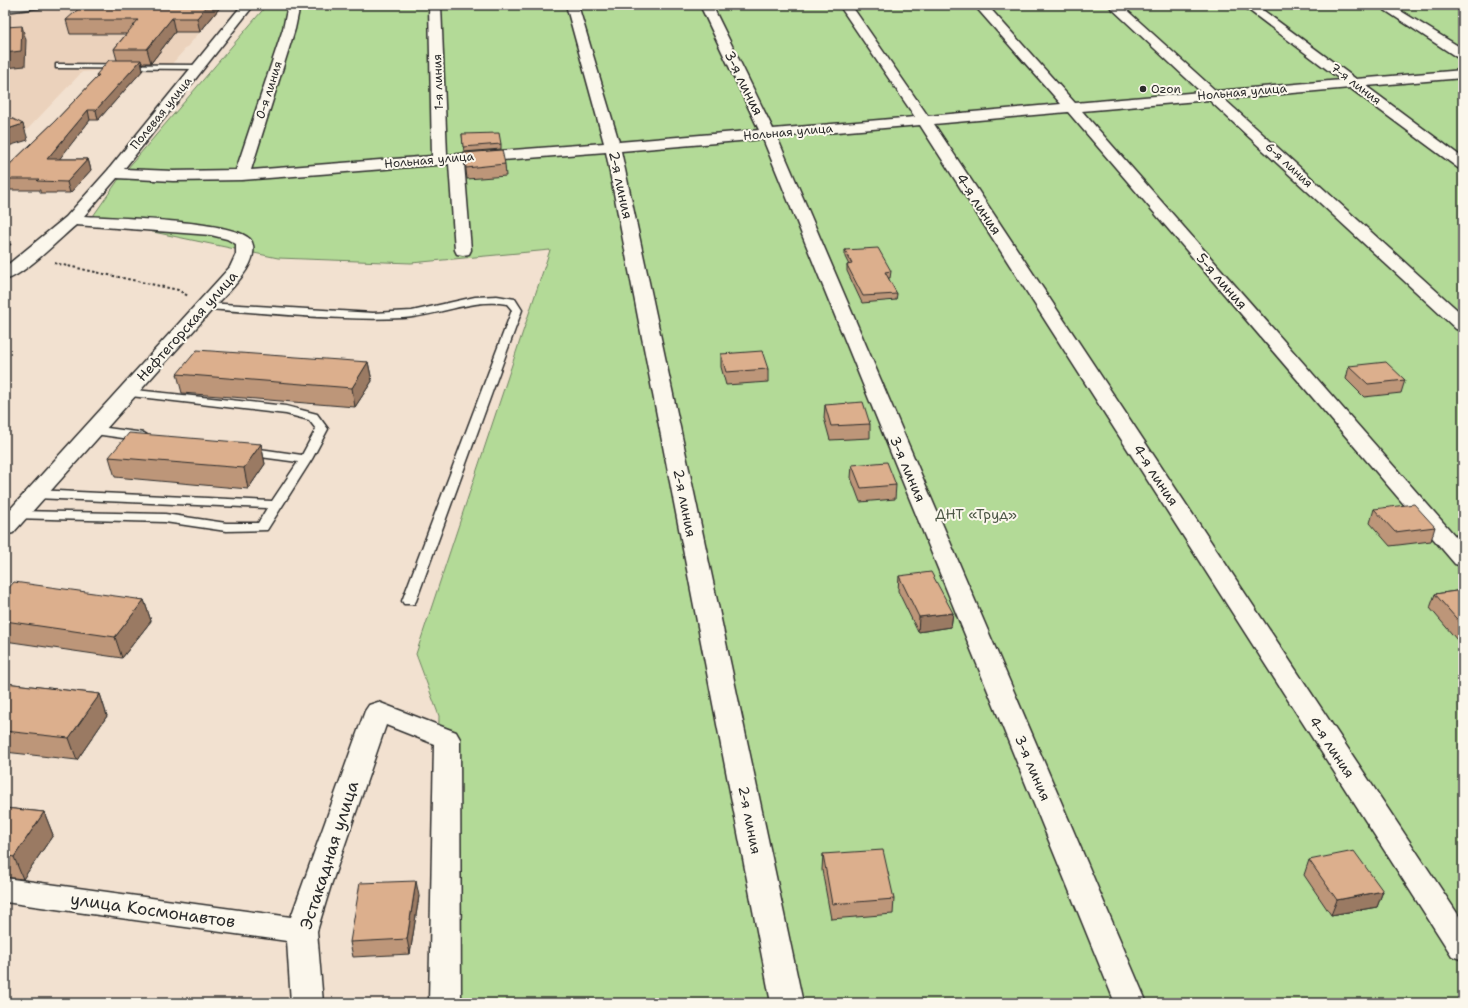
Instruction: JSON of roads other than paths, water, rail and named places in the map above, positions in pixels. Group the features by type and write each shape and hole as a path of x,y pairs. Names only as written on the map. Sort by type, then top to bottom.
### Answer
{"street":[{"name":"Полевая улица","path":"72,220 113,173 248,5"},
{"name":"0-я линия","path":"242,175 288,29 294,5"},
{"name":"1-я линия","path":"436,5 440,159"},
{"name":"2-я линия","path":"572,5 613,147 787,1003"},
{"name":"3-я линия","path":"706,5 768,133 1131,1003"},
{"name":"4-я линия","path":"846,5 924,120 1463,947"},
{"name":"5-я линия","path":"980,5 1071,107 1463,559"},
{"name":"6-я линия","path":"1114,5 1213,94 1463,325"},
{"name":"7-я линия","path":"1248,5 1355,83 1463,165"},
{"path":"1383,5 1463,55"},
{"name":"Нольная улица","path":"113,173 173,176 242,175 613,147 1213,94 1463,74"},
{"path":"456,158 463,250"},
{"path":"5,275 30,257 72,220"},
{"name":"Нефтегорская улица","path":"11,521 206,306 238,269 245,254 244,242 232,235 211,230 72,220"},
{"name":"Эстакадная улица","path":"307,1003 302,931 319,878 378,711 447,739 445,1003"},
{"name":"улица Космонавтов","path":"5,890 302,931"}],"lane":[{"path":"5,10 47,5"},
{"path":"59,66 198,67"},
{"path":"206,306 373,316 412,314 475,300 497,299 511,301 517,310 409,601"},
{"path":"11,521 165,518 226,527 262,527 306,459 322,429 313,416 286,410 126,393"},
{"path":"92,430 156,439"},
{"path":"235,449 306,459"},
{"path":"35,494 277,506"}],"place":[{"name":"Ozon","path":"1143,89"}],"park label":[{"name":"ДНТ «Труд»","path":"976,514"}]}
